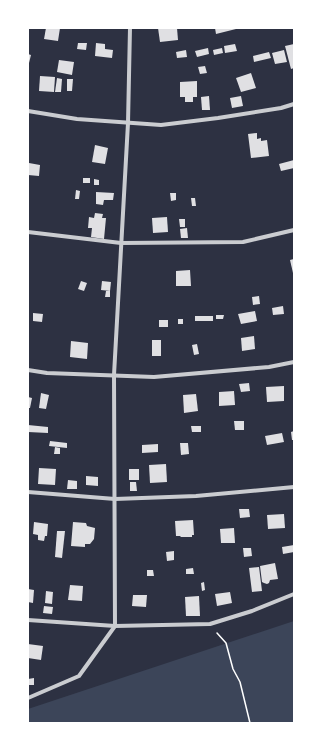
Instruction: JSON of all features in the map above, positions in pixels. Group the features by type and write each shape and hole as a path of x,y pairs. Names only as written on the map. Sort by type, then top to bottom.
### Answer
{"street":[{"path":"28,698 79,676 115,626 114,375 128,123 130,28"},
{"path":"28,111 77,119 162,126 281,108 294,104"},
{"path":"28,232 121,243 243,242 294,230"},
{"path":"28,370 47,373 154,377 269,367 294,362"},
{"path":"28,492 115,499 196,496 294,487"},
{"path":"28,620 115,626 210,624 294,594"}],"path":[{"path":"217,633 226,643 232,669 240,682 250,723"}],"shaded area":[{"path":"294,621 294,723 28,723 28,709"}],"building":[{"path":"46,28 60,28 58,41 44,39"},
{"path":"158,28 177,28 178,40 160,42"},
{"path":"215,28 236,28 236,29 216,34"},
{"path":"78,43 87,43 86,50 77,49"},
{"path":"96,43 105,44 105,49 113,50 112,58 95,56"},
{"path":"235,44 237,51 225,53 224,46"},
{"path":"294,44 294,68 291,69 285,46"},
{"path":"208,48 209,54 197,57 195,51"},
{"path":"222,48 223,53 214,55 213,50"},
{"path":"186,50 187,57 177,58 176,52"},
{"path":"284,50 287,62 275,64 272,53"},
{"path":"269,52 271,58 254,62 253,56"},
{"path":"28,54 31,55 29,63 28,63"},
{"path":"59,60 74,62 72,75 57,72"},
{"path":"205,66 207,73 200,74 198,67"},
{"path":"251,73 256,88 241,92 236,78"},
{"path":"40,76 55,77 54,92 39,91"},
{"path":"57,78 62,79 61,92 55,92"},
{"path":"67,79 73,79 72,91 67,91"},
{"path":"197,81 197,97 193,97 193,102 185,102 185,97 180,97 180,82"},
{"path":"209,96 210,110 202,110 201,97"},
{"path":"241,96 243,106 232,108 230,98"},
{"path":"257,133 257,139 261,138 261,141 267,140 269,156 251,158 248,134"},
{"path":"95,145 108,148 105,164 92,162"},
{"path":"294,160 294,168 281,171 279,164"},
{"path":"29,163 40,165 39,176 28,175"},
{"path":"83,178 90,178 90,183 83,183"},
{"path":"94,179 99,180 99,185 94,185"},
{"path":"76,190 80,191 79,199 75,199"},
{"path":"96,192 114,193 113,200 104,200 103,205 96,204"},
{"path":"170,193 176,193 176,200 171,201"},
{"path":"191,198 195,198 196,206 192,206"},
{"path":"95,213 103,214 102,218 106,218 104,239 91,237 92,228 88,228 89,217 94,218"},
{"path":"167,217 168,232 153,233 152,218"},
{"path":"179,219 185,219 185,227 180,227"},
{"path":"187,228 188,238 181,238 180,229"},
{"path":"294,259 294,273 293,273 290,260"},
{"path":"190,270 191,286 176,286 176,271"},
{"path":"81,281 87,283 84,291 78,289"},
{"path":"102,281 111,282 110,291 101,290"},
{"path":"106,291 110,291 110,297 105,297"},
{"path":"259,296 260,304 253,305 252,297"},
{"path":"283,306 284,314 273,315 272,308"},
{"path":"255,311 257,321 241,324 238,314"},
{"path":"33,313 43,314 42,322 33,321"},
{"path":"216,315 224,315 223,319 216,319"},
{"path":"195,316 213,316 213,321 195,321"},
{"path":"178,319 183,319 183,324 178,324"},
{"path":"159,320 168,320 168,327 159,327"},
{"path":"254,336 255,349 242,351 241,338"},
{"path":"152,340 161,340 161,356 152,356"},
{"path":"71,341 88,343 87,359 70,357"},
{"path":"197,344 199,354 194,355 192,345"},
{"path":"249,383 250,391 241,392 239,384"},
{"path":"284,386 284,401 267,402 266,387"},
{"path":"234,391 235,405 219,406 219,392"},
{"path":"41,393 49,395 46,409 39,408"},
{"path":"196,394 198,411 184,413 183,395"},
{"path":"28,397 32,398 30,408 28,408"},
{"path":"234,421 244,421 244,430 235,430"},
{"path":"28,425 48,427 48,433 28,432"},
{"path":"191,426 201,426 201,432 192,432"},
{"path":"294,431 294,440 292,440 291,432"},
{"path":"282,433 284,442 267,445 265,436"},
{"path":"50,441 67,443 67,448 49,446"},
{"path":"180,443 188,443 189,454 181,455"},
{"path":"158,444 158,452 142,453 142,445"},
{"path":"55,447 60,448 60,454 54,454"},
{"path":"166,464 167,482 150,483 149,465"},
{"path":"39,468 56,469 55,485 38,484"},
{"path":"129,469 139,469 139,480 129,480"},
{"path":"86,476 98,477 98,486 86,485"},
{"path":"68,480 77,481 77,489 67,489"},
{"path":"130,482 136,482 137,491 130,491"},
{"path":"239,509 249,509 250,517 240,518"},
{"path":"284,514 285,528 268,529 267,515"},
{"path":"193,520 194,535 192,535 192,537 176,536 175,521"},
{"path":"34,522 48,524 47,536 45,536 44,541 38,540 38,535 33,534"},
{"path":"73,522 86,523 87,526 95,528 94,539 90,544 85,544 85,547 71,546"},
{"path":"234,528 235,543 221,543 220,529"},
{"path":"57,531 65,531 62,558 55,557"},
{"path":"294,545 294,552 283,554 282,547"},
{"path":"243,548 251,548 252,556 244,557"},
{"path":"174,551 174,560 167,561 166,552"},
{"path":"275,563 278,579 270,580 267,584 262,582 260,566"},
{"path":"259,567 262,591 252,592 249,568"},
{"path":"193,568 194,574 186,574 186,569"},
{"path":"147,570 153,570 154,576 147,576"},
{"path":"204,582 205,590 202,591 201,583"},
{"path":"70,585 83,586 82,601 68,600"},
{"path":"28,589 34,590 33,603 28,602"},
{"path":"46,591 53,592 52,604 45,603"},
{"path":"230,592 232,603 217,606 215,594"},
{"path":"133,595 147,595 146,607 132,606"},
{"path":"199,596 200,616 186,616 185,597"},
{"path":"44,606 53,607 52,614 43,613"},
{"path":"28,644 43,646 41,660 28,658"},
{"path":"34,678 34,685 28,685 28,679"}]}
